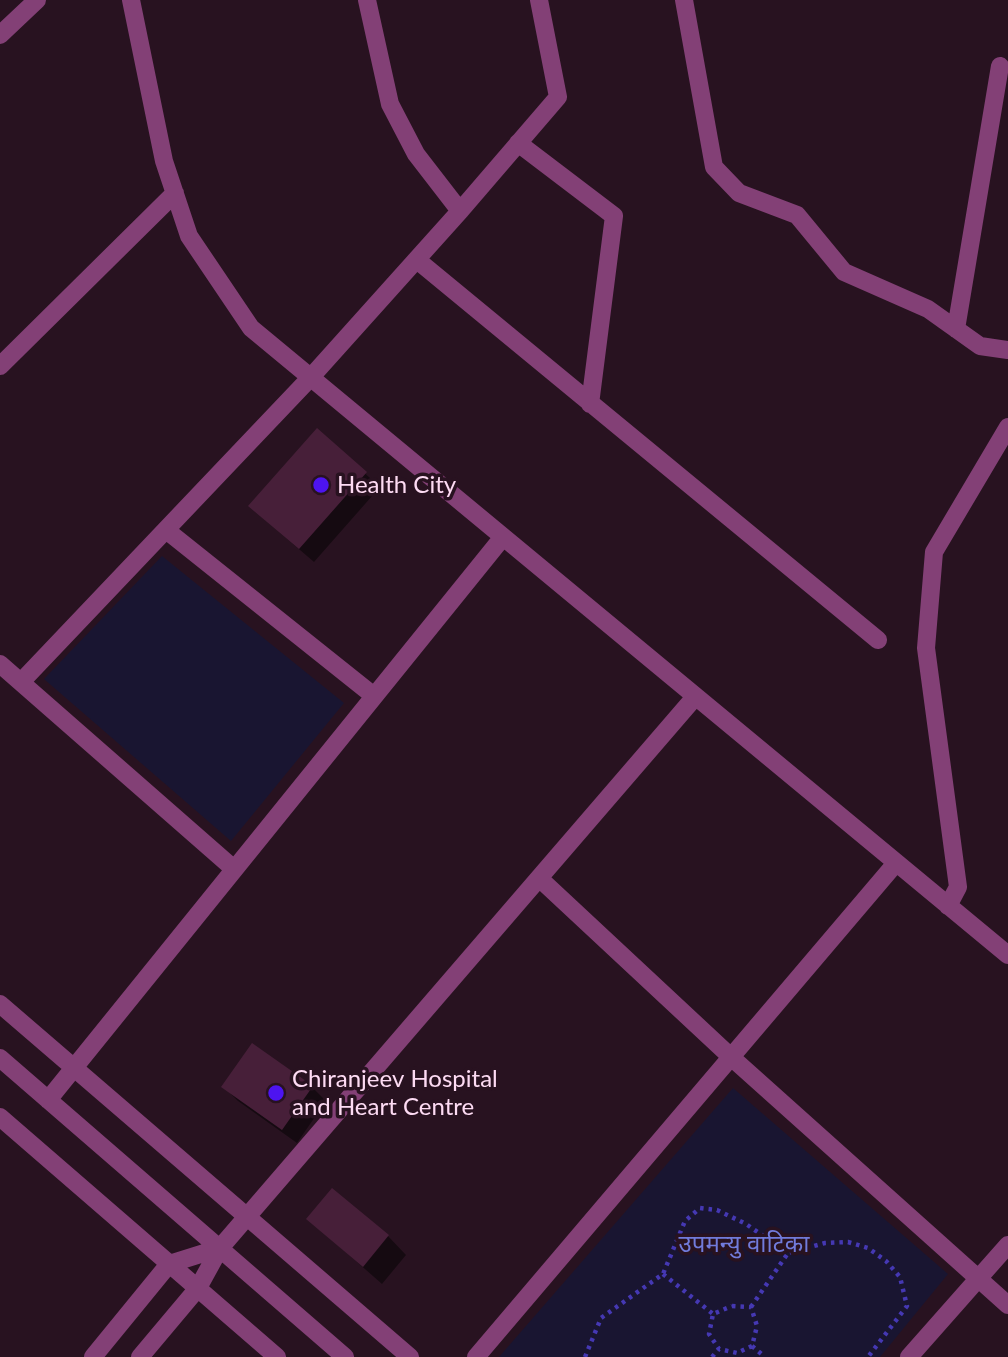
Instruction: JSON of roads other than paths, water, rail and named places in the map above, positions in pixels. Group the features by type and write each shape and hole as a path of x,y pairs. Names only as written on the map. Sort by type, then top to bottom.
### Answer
{"street":[{"path":"0,35 37,0"},
{"path":"131,0 164,161 189,236 251,328 1008,955"},
{"path":"367,0 390,104 416,154 460,211"},
{"path":"21,682 311,377 558,97 539,0"},
{"path":"684,0 714,167 739,193 797,215 844,272 928,309 979,346 1008,350"},
{"path":"956,329 1000,66"},
{"path":"990,128 1008,131"},
{"path":"518,143 614,216 590,404"},
{"path":"0,366 175,194"},
{"path":"417,260 878,640"},
{"path":"948,906 958,887 926,648 934,552 1008,428"},
{"path":"166,530 374,696"},
{"path":"48,1100 503,537"},
{"path":"0,664 234,869"},
{"path":"140,1357 198,1288 220,1248 695,697"},
{"path":"476,1357 896,863"},
{"path":"539,878 731,1057 1008,1305"},
{"path":"0,1004 410,1357"},
{"path":"0,1058 345,1357"},
{"path":"0,1117 277,1357"},
{"path":"909,1357 1008,1245"},
{"path":"93,1357 169,1264 220,1248"}],"place":[{"name":"Health City","path":"321,485"},
{"name":"Chiranjeev Hospital and Heart Centre","path":"276,1093"}],"park label":[{"name":"उपमन्यु वाटिका","path":"744,1244"}]}
